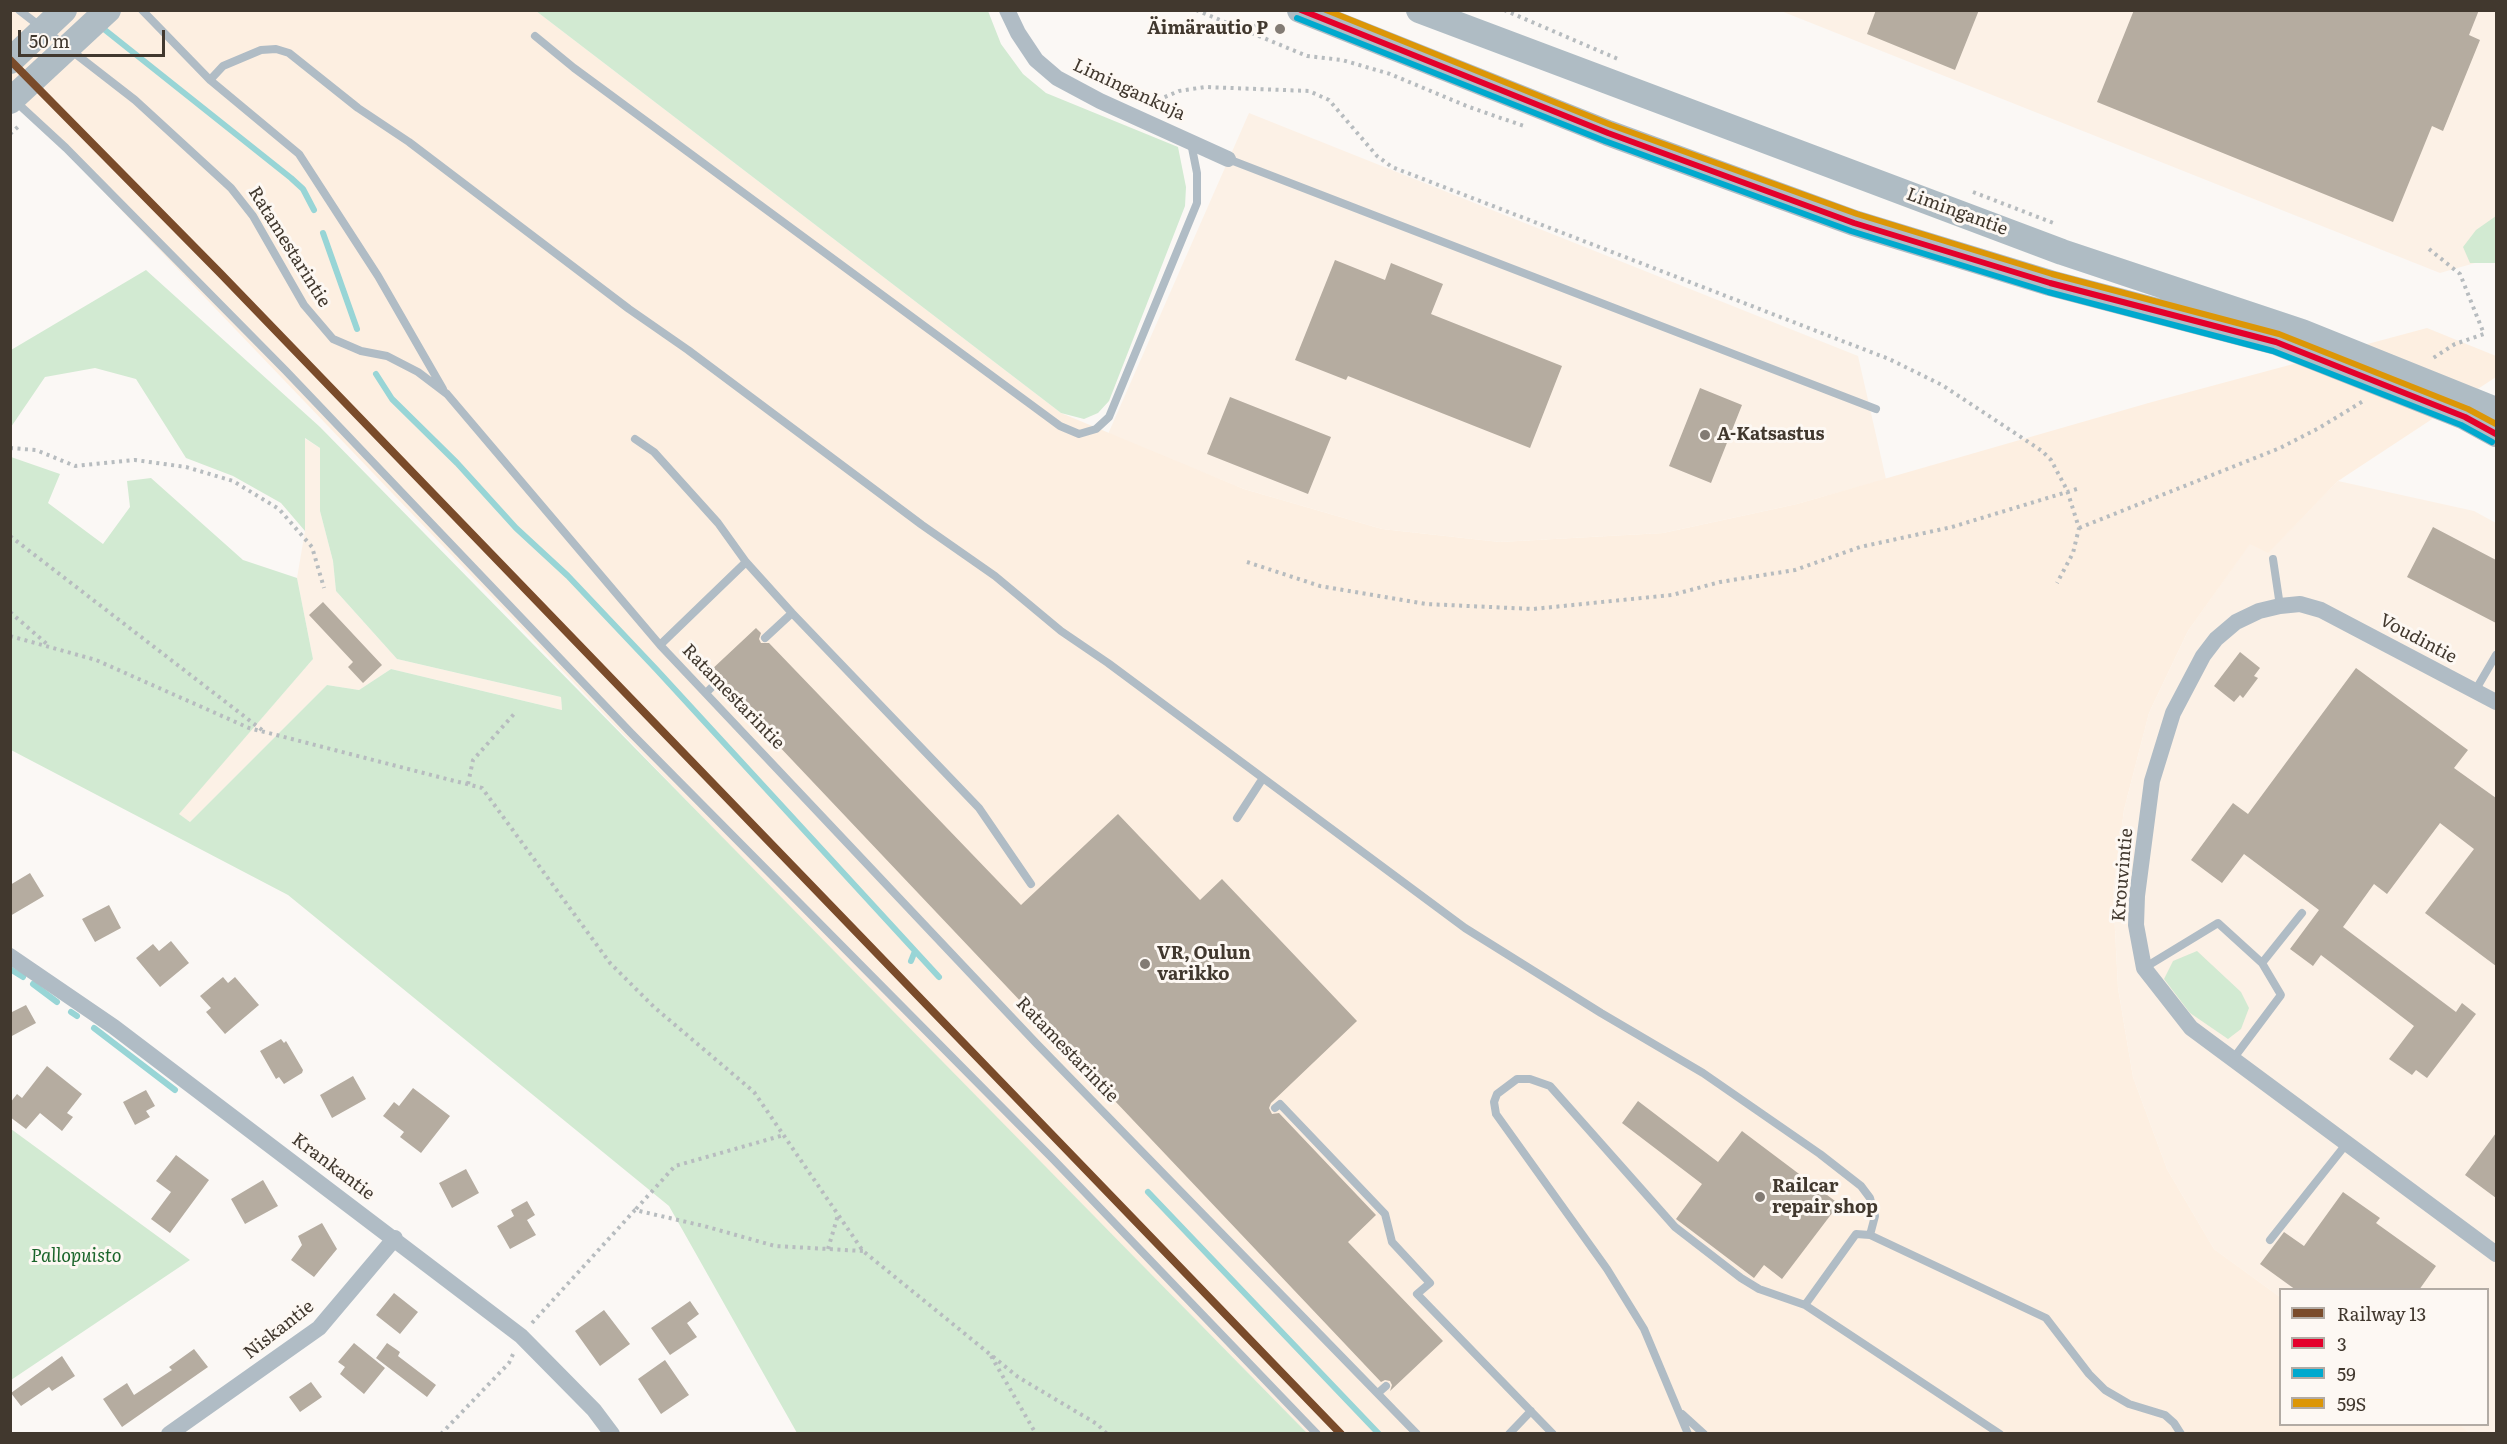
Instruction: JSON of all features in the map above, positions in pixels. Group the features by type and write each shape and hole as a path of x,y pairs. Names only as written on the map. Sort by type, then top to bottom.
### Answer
{"main road":[{"path":"10,99 108,10"},
{"name":"Limingantie","path":"1300,10 1597,129 1854,223 2050,283 2276,342 2483,410"},
{"name":"Limingantie","path":"1419,10 2062,252 2302,332 2483,410 2496,434"},
{"path":"10,61 47,17"}],"street":[{"name":"Limingankuja","path":"1007,10 1018,33 1036,60 1057,78 1228,159"},
{"name":"Krouvintie","path":"2321,610 2300,604 2280,606 2259,611 2236,622 2216,639 2203,656 2173,712 2152,781 2137,896 2136,925 2144,969 2191,1028 2496,1254"},
{"name":"Voudintie","path":"2321,610 2496,702"},
{"name":"Krankantie","path":"10,956 114,1027 395,1238 521,1336 594,1410 612,1434"},
{"name":"Niskantie","path":"169,1434 319,1328 395,1238"}],"lane":[{"name":"Ratamestarintie","path":"19,10 47,17 231,188 254,216 304,305 333,339 361,351 387,356 418,372 447,394 660,645 1036,1043 1382,1390 1417,1434"},
{"path":"142,10 210,80 299,154 359,246 447,394"},
{"path":"535,36 574,68 1060,426 1079,434 1096,429 1109,417 1197,204 1197,173 1191,141"},
{"path":"210,80 224,66 261,50 276,49 289,53 358,108 409,142 629,309 688,350 922,525 995,576 1061,631 1108,663 1465,928 1601,1013 1703,1073 1862,1185 1870,1198 1875,1216 1870,1235"},
{"path":"10,99 66,148 286,371 631,733 1052,1158 1317,1434"},
{"path":"1228,159 1876,409"},
{"path":"634,439 654,452 718,523 746,562 792,613 979,808 1031,884"},
{"path":"2273,559 2280,606"},
{"path":"660,645 746,562"},
{"path":"765,638 792,613"},
{"path":"2475,691 2496,655"},
{"path":"706,693 718,681"},
{"path":"1237,818 1263,778"},
{"path":"2262,963 2302,913"},
{"path":"2144,969 2218,923 2262,963 2281,995 2233,1059"},
{"path":"1688,1434 1644,1329 1607,1269 1496,1114 1494,1102 1497,1094 1517,1079 1530,1079 1550,1086 1675,1227 1741,1278 1768,1293 1805,1305 2000,1434"},
{"path":"1275,1108 1280,1104 1385,1214 1392,1242 1430,1283 1417,1294 1553,1434"},
{"path":"2270,1240 2347,1143"},
{"path":"1805,1305 1856,1234 1870,1235 2046,1318 2089,1374 2105,1390 2129,1404 2165,1415 2181,1434"},
{"path":"1509,1434 1531,1411"},
{"path":"1679,1411 1704,1434"}],"path":[{"path":"1252,34 1258,20"},
{"path":"1137,117 1160,99 1179,91 1205,87 1309,91 1329,100 1377,156 1392,167 1888,359 1942,385 2042,451 2050,460 2067,490 2079,528 2073,554 2056,583"},
{"path":"2426,362 2455,344 2484,334 2460,274 2429,249"},
{"path":"2079,528 2280,448 2319,428 2367,398"},
{"path":"10,448 36,450 75,466 135,460 186,466 233,481 279,509 312,547 324,588"},
{"path":"1247,562 1320,586 1426,604 1533,609 1672,595 1720,582 1795,570 1860,547 1952,527 2067,490 2077,489"},
{"path":"10,536 265,732"},
{"path":"10,612 50,647"},
{"path":"10,636 96,660 249,728 482,788 610,963 654,1007 754,1092 863,1251 1018,1377 1097,1424 1107,1434"},
{"path":"468,784 473,760 514,714"},
{"path":"441,1434 509,1363 521,1336 675,1166 784,1135"},
{"path":"635,1210 775,1246 863,1251"},
{"path":"828,1249 838,1215"},
{"path":"990,1354 1036,1434"}],"shaded area":[{"path":"11,11 536,11 1061,413 1244,489 1382,529 1500,542 1663,533 1797,504 2152,402 2427,328 2496,356 2496,377 2338,481 2268,553 2250,544 2188,631 2149,713 2124,810 2113,891 2118,988 2133,1077 2167,1169 2214,1249 2279,1296 2279,1426 2461,1426 2470,1433 1307,1433 733,849 11,95"},
{"path":"1781,11 2496,11 2496,257 2440,273"},
{"path":"1249,113 1858,356 1886,479 1797,504 1663,533 1500,542 1382,529 1244,489 1108,434"},
{"path":"304,438 320,448 320,511 333,561 336,591 397,659 561,697 562,710 391,669 359,690 327,685 190,822 178,814 313,659 297,578 305,531"},
{"path":"2338,481 2474,511 2496,523 2496,1433 2470,1433 2460,1426 2489,1426 2489,1288 2279,1288 2279,1296 2214,1249 2167,1169 2133,1077 2118,988 2113,891 2124,810 2149,713 2188,631 2250,543 2268,552"}],"green space":[{"path":"536,11 988,11 1001,44 1023,74 1046,93 1178,147 1186,187 1185,206 1109,401 1098,413 1084,419 1061,413"},
{"path":"2496,216 2496,263 2470,263 2463,247 2476,230"},
{"path":"146,270 320,427 1307,1433 797,1433 669,1206 288,895 11,750 11,457 60,474 48,503 103,544 130,507 127,481 151,478 243,560 297,578 313,659 179,814 190,822 327,685 359,690 391,669 562,710 561,697 397,659 336,591 333,561 320,511 320,448 305,438 305,531 281,503 233,476 186,458 136,379 95,368 45,377 11,427 11,350"},
{"path":"2197,951 2241,992 2249,1008 2241,1029 2228,1039 2190,1013 2164,979 2173,961"},
{"name":"Pallopuisto","path":"11,1129 190,1260 11,1380"}],"building":[{"path":"1876,10 1979,10 1955,70 1867,34"},
{"path":"2134,10 2479,10 2469,35 2480,40 2443,131 2432,126 2393,222 2097,102"},
{"path":"1335,260 1385,280 1391,263 1443,284 1431,314 1562,366 1530,448 1348,376 1346,380 1295,360"},
{"name":"A-Katsastus","path":"1700,388 1742,405 1711,483 1669,466"},
{"path":"1230,397 1331,437 1308,494 1207,454"},
{"path":"2433,527 2496,560 2496,623 2407,577"},
{"path":"323,602 382,665 363,683 348,667 353,662 309,615"},
{"name":"VR, Oulun varikko","path":"756,628 761,633 759,639 761,643 769,643 1021,905 1118,814 1200,900 1222,879 1357,1021 1271,1103 1269,1108 1272,1114 1279,1113 1376,1215 1348,1242 1443,1341 1390,1391 1392,1385 1390,1381 1381,1382 722,686 723,677 714,676 709,672"},
{"path":"2240,652 2260,668 2254,676 2258,678 2243,698 2240,695 2234,702 2214,686"},
{"path":"2356,668 2468,750 2454,768 2496,798 2496,966 2425,913 2474,849 2440,823 2387,894 2374,884 2343,927 2456,1012 2462,1003 2476,1014 2427,1078 2416,1070 2412,1075 2389,1059 2414,1026 2321,955 2313,966 2290,949 2319,910 2244,854 2222,883 2191,860 2233,803 2248,814"},
{"path":"30,873 44,896 10,916 10,885"},
{"path":"109,905 121,928 95,942 82,919"},
{"path":"171,941 189,963 160,987 136,958 153,944 159,951"},
{"path":"223,977 228,983 235,977 259,1005 225,1034 206,1012 211,1008 200,996"},
{"path":"26,1005 36,1023 10,1037 10,1013"},
{"path":"281,1039 284,1043 286,1041 303,1070 302,1073 284,1084 279,1077 276,1079 260,1051"},
{"path":"47,1066 82,1094 67,1113 73,1117 62,1131 40,1113 26,1129 10,1117 10,1103 17,1094 22,1098"},
{"path":"353,1076 366,1099 332,1118 320,1095"},
{"path":"413,1088 450,1116 421,1153 400,1137 404,1132 383,1116 394,1102 399,1106"},
{"path":"146,1090 155,1106 146,1111 150,1117 135,1125 123,1102"},
{"name":"Railcar repair shop","path":"1638,1101 1718,1162 1742,1131 1839,1204 1782,1279 1764,1265 1754,1278 1676,1219 1702,1184 1622,1123"},
{"path":"2496,1133 2496,1198 2465,1175"},
{"path":"176,1155 209,1180 170,1233 151,1219 171,1192 156,1181"},
{"path":"466,1169 479,1193 452,1208 439,1183"},
{"path":"263,1180 278,1206 245,1224 231,1199"},
{"path":"2343,1192 2380,1218 2376,1223 2436,1266 2420,1288 2293,1288 2260,1264 2284,1232 2304,1246"},
{"path":"527,1201 535,1215 527,1220 536,1235 510,1249 497,1226 514,1216 511,1210"},
{"path":"322,1223 337,1249 314,1277 291,1260 302,1245 298,1236"},
{"path":"394,1293 418,1312 400,1334 376,1315"},
{"path":"690,1301 699,1314 687,1323 697,1337 670,1355 651,1328"},
{"path":"604,1310 630,1344 600,1366 575,1331"},
{"path":"354,1343 385,1368 364,1394 340,1374 345,1367 338,1362"},
{"path":"387,1343 400,1352 398,1356 436,1385 427,1397 376,1358"},
{"path":"194,1349 208,1367 122,1427 103,1399 127,1383 134,1395 172,1370 169,1367"},
{"path":"62,1356 75,1376 52,1391 49,1387 21,1406 11,1393"},
{"path":"665,1360 689,1395 661,1414 638,1379"},
{"path":"311,1382 322,1397 300,1412 289,1397"}],"waterway":[{"path":"100,26 291,178 303,189 314,210"},
{"path":"323,233 357,329"},
{"path":"376,374 392,399 457,463 516,528 568,576 939,977"},
{"path":"911,961 915,951"},
{"path":"10,969 23,977"},
{"path":"33,984 57,1002"},
{"path":"71,1012 77,1016"},
{"path":"94,1028 175,1090"},
{"path":"1148,1192 1379,1434"}],"rail line":[{"name":"13","path":"10,60 220,273 1341,1434"}],"transit line":[{"name":"3","path":"1301,10 1608,133 1854,223 2050,283 2276,342 2465,417 2496,434"},
{"name":"59S","path":"1326,10 1611,125 1857,214 2052,274 2279,334 2468,409 2496,424"},
{"name":"59","path":"1297,18 1605,141 1851,231 2048,292 2273,351 2461,425 2492,442"}],"place":[{"name":"Äimärautio P","path":"1280,29"},
{"name":"A-Katsastus","path":"1705,435"},
{"name":"VR, Oulun varikko","path":"1145,964"},
{"name":"Railcar repair shop","path":"1760,1197"}]}
